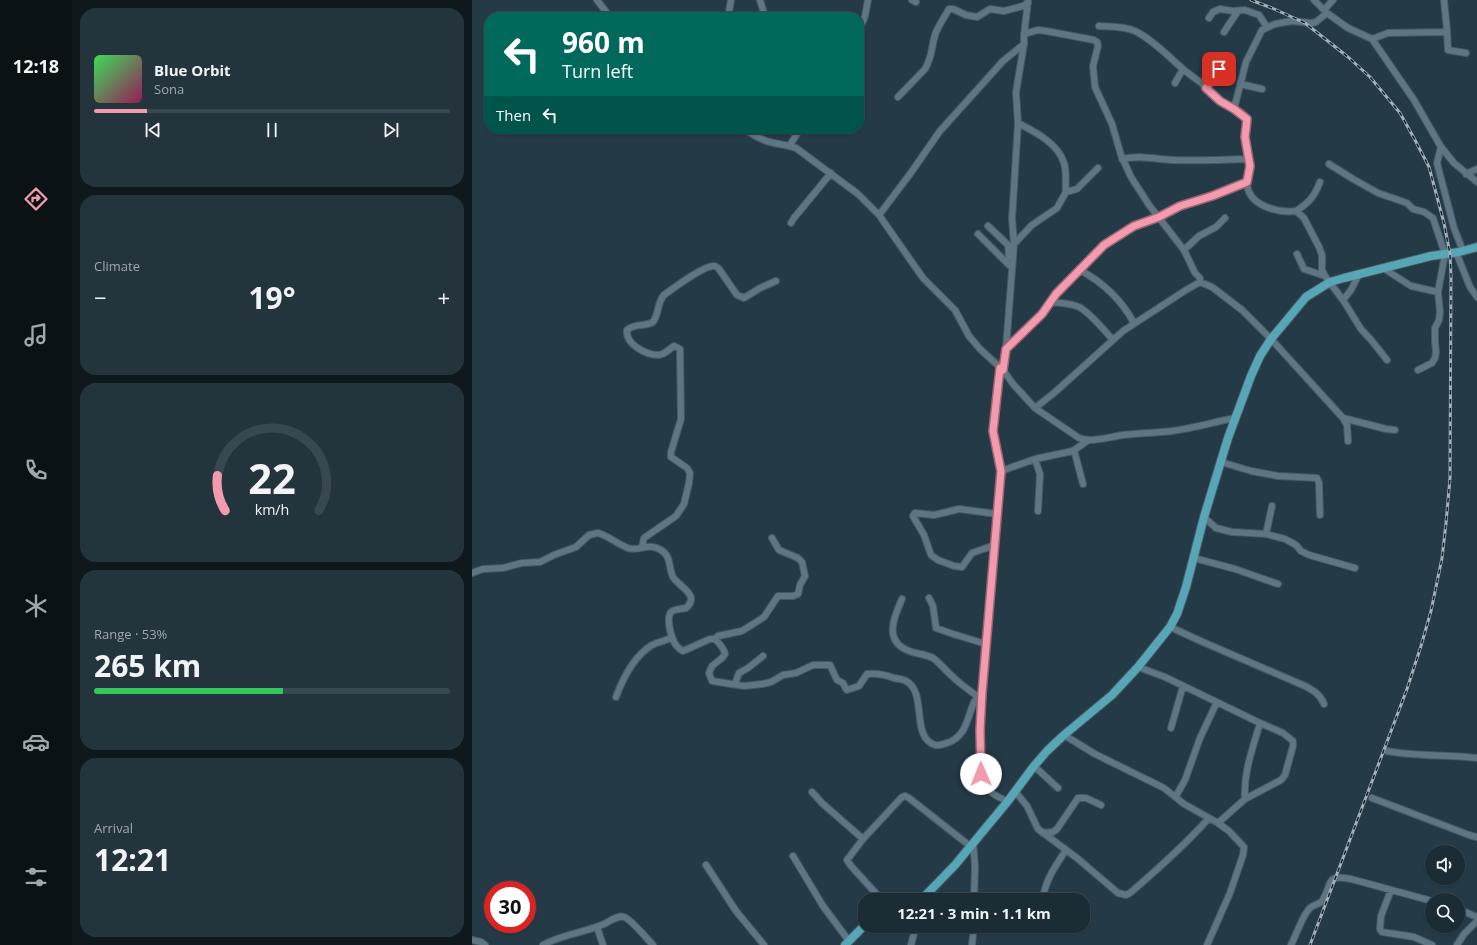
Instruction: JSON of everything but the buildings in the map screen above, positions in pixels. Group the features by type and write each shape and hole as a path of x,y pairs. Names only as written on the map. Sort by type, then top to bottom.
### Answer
{"main road":[{"path":"928,893 1008,801 1034,766 1064,735 1112,695 1138,667 1170,627 1177,614 1186,587 1204,517 1235,418 1251,376 1260,356 1271,339 1306,297 1327,279 1360,274 1477,247"},
{"path":"847,943 858,932"}],"street":[{"path":"597,0 606,12"},
{"path":"729,12 732,0"},
{"path":"760,0 764,12"},
{"path":"864,18 868,0"},
{"path":"1314,0 1348,28 1372,39 1414,100 1441,147 1466,174 1477,182"},
{"path":"1234,109 1246,62 1262,30 1267,27 1292,21 1316,22 1333,0"},
{"path":"1444,0 1448,30 1448,50 1466,53"},
{"path":"1008,801 996,797 990,791 981,774 980,694 986,644 1001,471 993,431 1001,369 1006,349 1014,244 1012,219 1018,123 1016,92 1024,44 1028,1"},
{"path":"898,97 928,63 932,55 937,31 949,9 977,17 990,9 1004,11 1023,6 1028,1"},
{"path":"1209,18 1213,12 1220,9 1238,11 1245,10 1261,17 1267,27"},
{"path":"1224,32 1238,11"},
{"path":"1099,26 1134,30 1144,36 1173,59 1220,101 1247,119 1245,137 1250,166 1247,182 1252,197 1258,202 1274,210 1296,210 1308,203 1315,194 1320,182"},
{"path":"1024,34 1038,30 1087,38 1097,42 1098,46 1093,66 1095,87 1112,124 1122,159 1131,177 1184,250 1200,278 1200,282"},
{"path":"1372,39 1388,33 1443,32 1448,30"},
{"path":"879,215 940,131 1002,61 1024,44"},
{"path":"1175,82 1183,69"},
{"path":"1206,88 1219,69"},
{"path":"1240,84 1262,89"},
{"path":"1014,244 1032,225 1057,208 1066,192 1065,164 1061,156 1052,145 1043,138 1018,123"},
{"path":"752,134 766,141 796,148 858,194 879,215 923,278 956,310 969,336 980,349 1001,369 1035,408 1078,438 1087,441"},
{"path":"790,146 797,134"},
{"path":"1441,147 1437,162 1470,287 1477,297"},
{"path":"1122,159 1141,157 1195,161 1249,159"},
{"path":"1329,164 1378,193 1406,203 1413,209 1433,218 1445,254 1438,292 1440,312 1439,320 1435,328 1435,358 1432,363 1418,370"},
{"path":"1066,192 1077,189 1098,168"},
{"path":"1466,174 1477,169"},
{"path":"791,223 831,173"},
{"path":"1006,349 1042,314 1050,302 1104,245 1134,226 1159,217 1180,206 1212,196 1247,182"},
{"path":"1296,210 1304,218 1322,255 1322,270 1327,279 1343,300 1361,329 1387,360"},
{"path":"1184,250 1199,236 1216,227 1225,218"},
{"path":"988,226 1008,245 1010,249 1009,277 1011,279"},
{"path":"978,234 1009,265"},
{"path":"1297,254 1304,269 1327,279"},
{"path":"642,547 644,538 676,516 681,509 689,483 690,473 687,468 671,457 671,452 681,419 680,349 674,346 664,354 657,355 642,350 630,341 627,336 627,330 634,326 645,325 653,322 660,299 664,295 711,266 719,269 737,295 744,298 776,280"},
{"path":"1383,268 1411,286 1438,292"},
{"path":"1080,270 1112,292 1127,310 1134,323"},
{"path":"1343,300 1351,290 1360,274"},
{"path":"1035,408 1134,323 1200,282"},
{"path":"1200,282 1212,287 1242,310 1271,339 1343,418 1347,425 1348,441"},
{"path":"1050,302 1074,305 1081,308 1093,318 1113,340"},
{"path":"1001,471 1035,459 1074,450 1087,441 1130,434 1173,431 1235,418"},
{"path":"1343,418 1395,430"},
{"path":"1074,450 1083,484"},
{"path":"1035,459 1040,474 1038,511"},
{"path":"1221,462 1263,474 1318,478 1320,515"},
{"path":"1266,534 1272,506"},
{"path":"995,545 972,553 962,567 954,566 938,560 931,555 924,535 913,516 915,513 939,514 959,509 997,514"},
{"path":"1204,517 1216,528 1266,534 1292,543 1301,551 1310,555 1355,568"},
{"path":"472,573 522,563 540,562 576,547 589,535 595,533 605,536 627,548 653,547 660,549 667,554 674,579 690,593 691,599 689,606 674,610 669,615 668,622 676,646 683,651 718,636 742,631 764,617 778,596 796,596 798,594 800,585 805,576 802,562 798,558 779,550 772,538"},
{"path":"1194,558 1235,569 1278,584"},
{"path":"929,598 933,606 936,628 986,644"},
{"path":"902,599 892,631 899,645 909,652 934,659 954,678 980,694"},
{"path":"1170,627 1314,691 1320,696 1324,704"},
{"path":"616,697 630,668 640,655 652,646 672,637"},
{"path":"714,639 725,654 710,669 710,679 714,682 744,686 762,684 773,681 783,674 796,673 814,665 826,664 830,665 837,680 843,684 847,690 859,686 867,674 872,673 905,680 912,686 917,697 923,734 936,746 950,742 962,731 968,723 975,699 980,694"},
{"path":"737,684 736,681 739,672 748,668 763,656"},
{"path":"1138,667 1165,677 1283,733 1293,741 1294,746 1285,775 1281,780 1245,799 1218,823"},
{"path":"1171,728 1183,686"},
{"path":"1176,796 1185,780 1200,738 1217,702"},
{"path":"1245,799 1246,777 1260,723"},
{"path":"1064,735 1096,754 1150,780 1176,796 1184,804 1218,823 1244,847 1230,893 1208,945"},
{"path":"1387,751 1404,754 1477,758"},
{"path":"1034,766 1058,788"},
{"path":"1015,790 1027,806 1035,824 1043,833 1088,866 1118,893 1126,895 1181,848 1209,818"},
{"path":"812,792 822,803 863,839"},
{"path":"876,893 847,862 848,857 890,809 905,796 972,844 976,866 974,893"},
{"path":"1043,833 1053,832 1057,829 1078,798 1086,798 1101,805"},
{"path":"1372,798 1477,837"},
{"path":"1044,893 1052,872 1066,850"},
{"path":"793,856 847,943"},
{"path":"706,865 736,911 764,945"},
{"path":"1291,945 1310,908 1322,901 1331,881 1335,878 1339,877 1351,879 1425,899"},
{"path":"1391,890 1381,916 1380,929 1382,932 1414,937 1432,945"},
{"path":"1465,912 1477,917"},
{"path":"543,945 559,937 597,927 621,916 632,922 653,945"},
{"path":"1457,945 1464,934 1477,921"},
{"path":"597,927 603,945"},
{"path":"911,945 914,933"},
{"path":"972,945 973,933"},
{"path":"472,940 481,942 485,945"}],"railway":[{"path":"1251,0 1305,23 1348,57 1370,77 1400,113 1429,167 1444,223 1450,254 1450,478 1442,558 1431,611 1407,689 1310,945"}],"route":[{"path":"981,774 980,730 982,693 1001,471 993,426 1000,368 1003,370 1006,349 1042,314 1056,294 1104,245 1134,226 1159,217 1180,206 1212,196 1247,182 1250,166 1245,137 1247,119 1227,104 1216,98 1210,90 1206,88 1219,69"}]}
